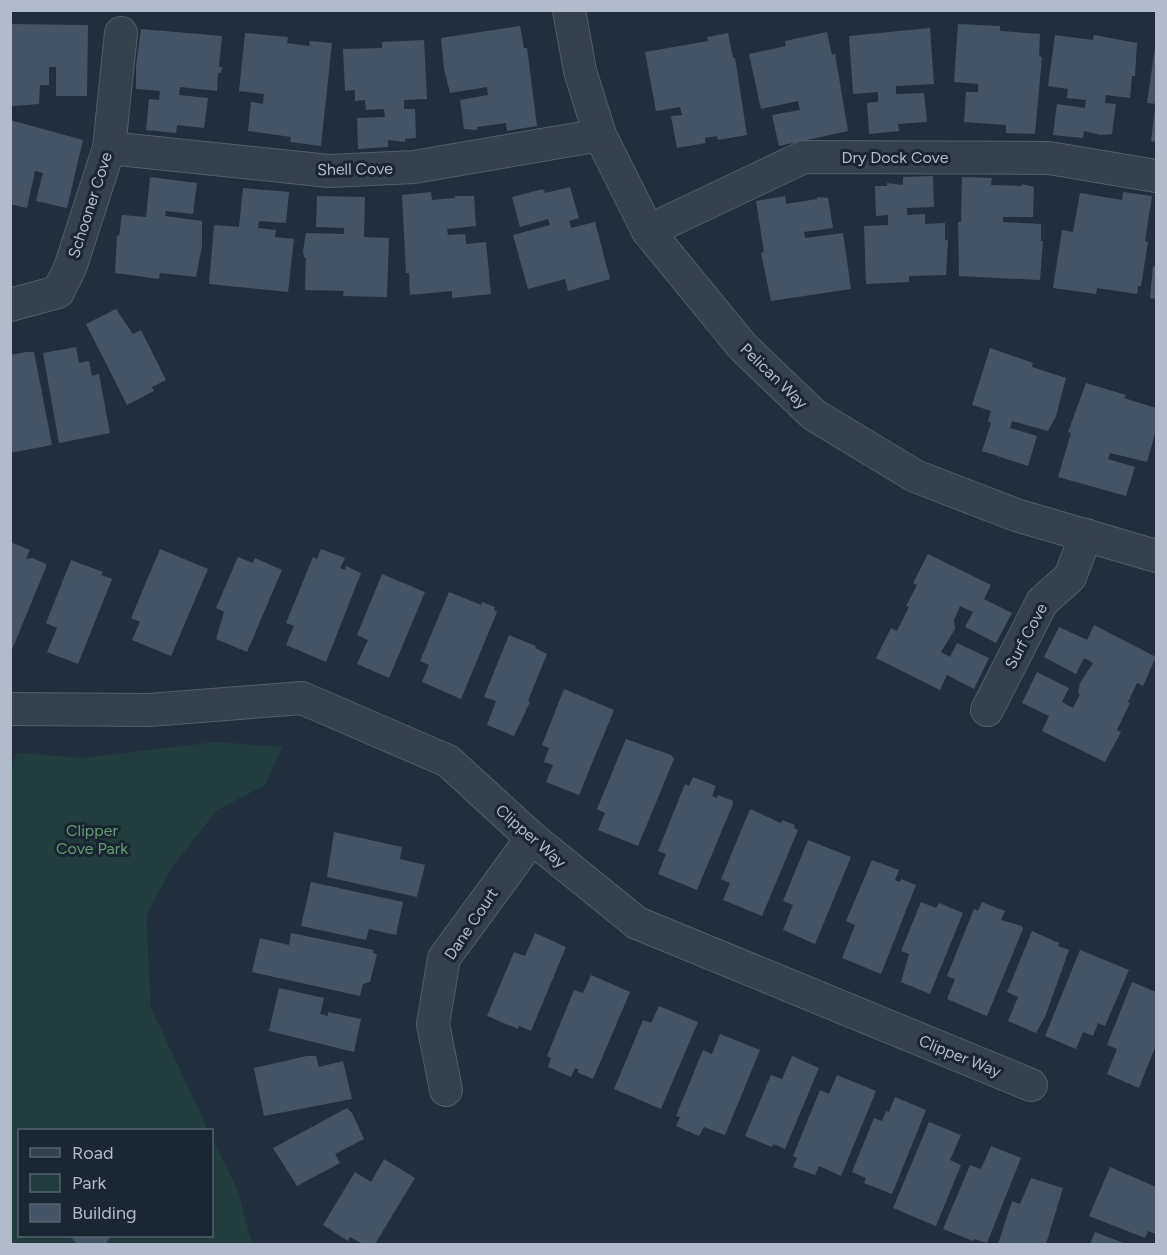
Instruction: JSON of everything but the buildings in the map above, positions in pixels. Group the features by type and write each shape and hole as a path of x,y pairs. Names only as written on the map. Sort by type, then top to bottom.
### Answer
{"street":[{"name":"Pelican Way","path":"569,10 580,71 600,135 648,231 743,347 814,415 915,476 1016,515 1156,556"},
{"name":"Schooner Cove","path":"10,305 58,292 70,268 109,148 122,33"},
{"name":"Shell Cove","path":"109,148 329,171 414,167 600,135"},
{"name":"Dry Dock Cove","path":"648,231 804,157 1049,158 1156,176"},
{"name":"Surf Cove","path":"987,710 1042,602 1070,577 1086,535"},
{"name":"Clipper Way","path":"10,709 149,710 302,698 448,761 532,838 637,923 1031,1085"},
{"name":"Dane Court","path":"446,1090 433,1024 444,958 532,838"}],"green space":[{"name":"Clipper Cove Park","path":"216,742 282,747 265,785 217,810 172,867 146,916 151,1008 208,1129 18,1129 18,1237 213,1237 213,1139 238,1191 252,1244 11,1244 10,777 16,753 84,758"}]}
